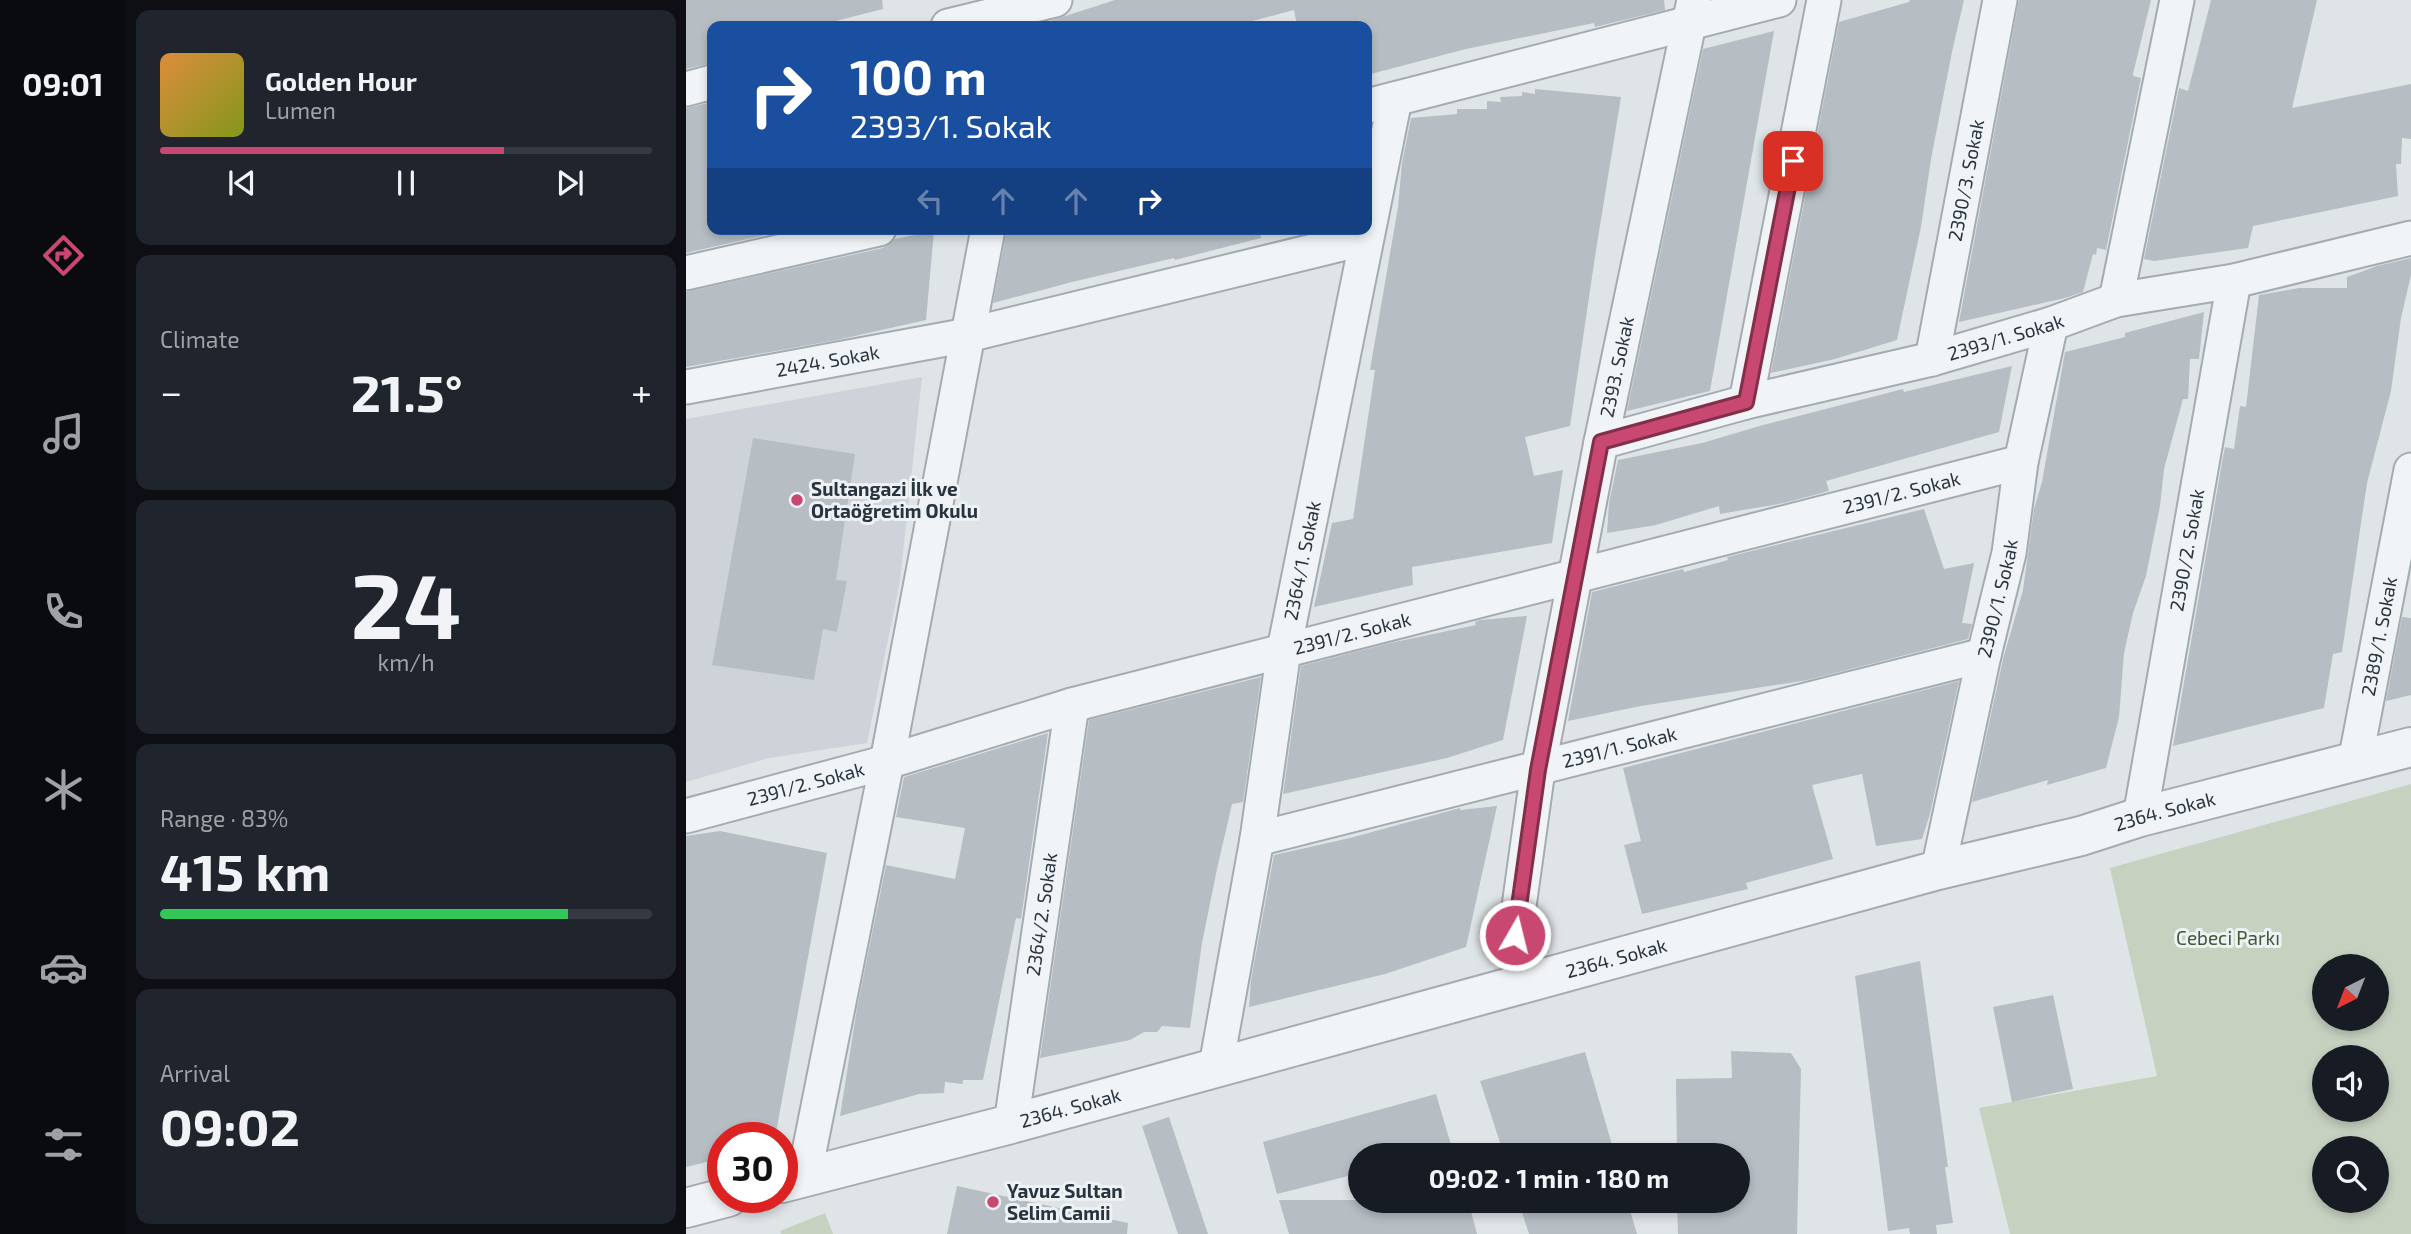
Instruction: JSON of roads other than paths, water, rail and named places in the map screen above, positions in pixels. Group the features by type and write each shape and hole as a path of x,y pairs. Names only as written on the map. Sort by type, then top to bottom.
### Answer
{"street":[{"path":"1381,103 1692,11 1779,0"},
{"path":"1746,402 1824,0"},
{"name":"2390/3. Sokak","path":"1932,359 2000,0"},
{"path":"2116,300 2177,0"},
{"path":"973,21 1037,8"},
{"name":"2393. Sokak","path":"1527,982 1515,935 1538,770 1601,442 1692,11"},
{"path":"686,89 707,83"},
{"name":"2364/1. Sokak","path":"1372,184 1381,103"},
{"path":"686,273 853,235"},
{"path":"798,1158 887,762 987,235"},
{"name":"2364/1. Sokak","path":"1216,1066 1257,839 1284,650 1366,235"},
{"name":"2424. Sokak","path":"686,387 968,335 1366,238"},
{"name":"2393/1. Sokak","path":"1601,442 1746,402 1932,359 2051,324 2116,300 2234,282 2411,239"},
{"name":"2390/2. Sokak","path":"2140,817 2234,282"},
{"name":"2390/1. Sokak","path":"1938,870 2009,552 2021,462 2051,324"},
{"name":"2391/2. Sokak","path":"686,816 887,762 1072,705 2021,462"},
{"name":"2389/1. Sokak","path":"2356,762 2411,470"},
{"name":"2391/1. Sokak","path":"1257,839 1984,655"},
{"name":"2364/2. Sokak","path":"1011,1124 1072,705"},
{"name":"2364. Sokak","path":"798,1179 1011,1124 1938,870 2081,836 2140,817 2411,747"},
{"path":"686,1208 707,1202"}],"place":[{"name":"Sultangazi İlk ve Ortaöğretim Okulu","path":"797,500"},
{"name":"Yavuz Sultan Selim Camii","path":"993,1202"}],"park label":[{"name":"Cebeci Parkı","path":"2228,938"}]}
